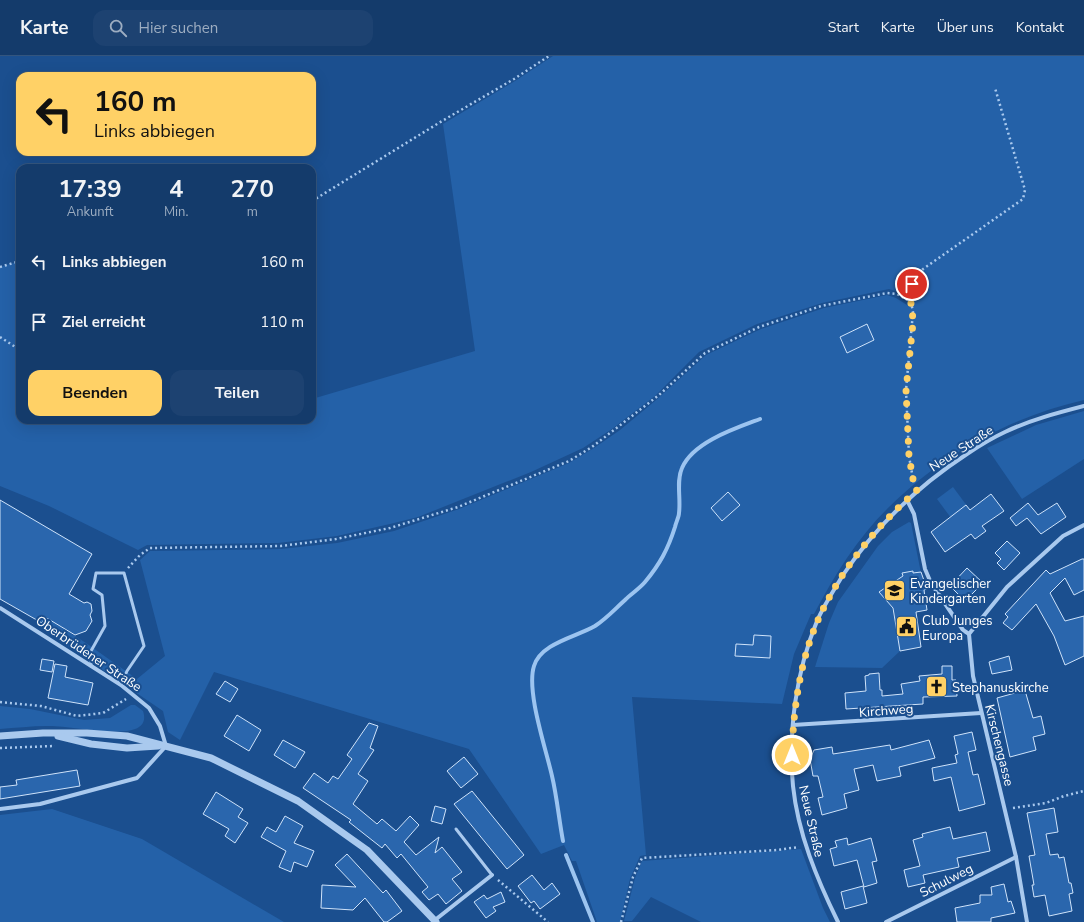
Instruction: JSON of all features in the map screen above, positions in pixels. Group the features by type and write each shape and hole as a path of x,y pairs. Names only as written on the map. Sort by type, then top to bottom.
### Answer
{"street":[{"name":"Neue Straße","path":"838,922 822,888 806,846 793,786 793,725 801,671 817,621 832,592 856,555 886,519 917,490 942,470 989,440 1043,417 1084,406"},
{"path":"907,500 914,514 925,569 931,584 964,630 969,634 1007,587 1063,536 1084,525"},
{"name":"Oberbrüdener Straße","path":"0,608 121,685 149,708 160,726 166,746"},
{"name":"Kirschengasse","path":"969,634 973,676 1016,857 1027,922"},
{"name":"Kirchweg","path":"793,725 981,713"},
{"path":"48,733 91,744 127,748 166,746"},
{"path":"0,736 48,733 88,733 128,736 211,758 298,801 368,850 436,921 492,875"},
{"path":"0,809 40,804 137,778 166,746"},
{"name":"Schulweg","path":"886,922 1016,857"}],"lane":[{"path":"91,666 91,651 105,626 102,595 94,589 96,573 124,573 144,646 127,671 121,685"},
{"path":"456,829 492,875"}],"path":[{"path":"316,199 442,121 514,79 549,56"},
{"path":"917,490 914,485 909,456 906,390 913,323 909,292 916,276 923,269 1023,199 1024,190 995,88"},
{"path":"0,267 16,262"},
{"path":"124,573 140,555 150,548 281,546 336,539 390,528 445,511 569,461 592,447 659,395 705,353 760,327 821,306 887,293 897,294 911,302"},
{"path":"0,337 16,347"},
{"path":"0,702 41,706 77,716 103,713 132,695"},
{"path":"1017,808 1046,803 1064,796 1084,792"},
{"path":"621,922 633,877 642,858 776,850 806,846"},
{"path":"492,875 548,922"}],"shaded area":[{"path":"553,56 1084,56 1084,400 1030,416 979,440 932,470 889,507 857,544 838,571 814,614 811,614 794,654 782,704 632,697 646,855 640,856 630,879 620,922 597,922 576,861 572,861 564,845 541,854 469,749 214,672 180,740 168,732 163,711 41,628 45,617 86,643 137,679 165,656 140,560 150,551 281,549 337,543 394,531 459,509 569,463 620,430 706,355 761,329 824,308 887,295 896,298 907,305 908,295 889,289 822,303 757,324 699,352 655,396 612,429 583,448 531,472 418,517 337,536 278,543 147,545 138,550 49,506 0,486 0,267 16,262 16,424 316,424 316,398 475,351 443,124 515,81"},
{"path":"1084,411 1084,459 1022,499 987,448 1036,425"},
{"path":"953,487 976,518 957,526 937,499"},
{"path":"909,522 911,523 921,573 902,573 903,578 899,581 897,579 879,592 892,607 900,651 882,668 815,667 829,623 838,602 878,546 892,532"},
{"path":"131,705 135,705 143,711 144,718 139,727 132,730 109,731 56,726 0,729 0,706 30,709 84,720 110,718"},
{"path":"52,809 142,839 284,922 0,922 0,815"},
{"path":"801,849 823,908 830,922 701,922 651,897 632,921 624,921 635,878 642,861"}],"building":[{"path":"867,324 874,340 847,353 840,337"},
{"path":"728,492 740,505 722,521 711,508"},
{"path":"991,494 1004,511 982,526 986,531 975,539 971,534 945,552 931,532 966,505 970,510"},
{"path":"0,500 92,554 69,594 84,603 87,602 91,604 92,611 90,615 92,621 86,631 75,635 45,617 42,623 0,599"},
{"path":"1028,503 1038,515 1057,503 1066,517 1041,534 1027,518 1016,526 1010,518"},
{"path":"1007,541 1020,553 1004,570 997,563 1001,559 995,553"},
{"path":"1084,559 1084,590 1074,595 1065,578 1050,593 1065,621 1084,616 1084,656 1065,665 1054,636 1036,604 1012,630 1003,623 1008,617 1005,614 1046,570 1050,574"},
{"path":"967,568 983,583 965,601 950,586"},
{"path":"913,571 913,573 921,572 927,589 924,590 927,610 916,612 921,647 900,651 893,608 879,592 903,576 902,573"},
{"path":"754,635 771,636 770,658 735,656 736,644 753,645"},
{"path":"1009,656 1012,670 992,674 989,662"},
{"path":"42,659 54,661 52,672 40,670"},
{"path":"55,664 67,666 65,677 93,683 88,705 48,698"},
{"path":"942,666 952,666 952,680 956,680 957,696 923,697 923,704 846,709 845,693 866,691 865,676 869,674 879,673 880,690 882,690 882,696 903,694 901,684 920,681 919,676 942,674"},
{"path":"225,681 238,689 230,702 216,694"},
{"path":"1024,687 1033,718 1041,716 1045,734 1033,737 1036,750 1010,757 997,698 1015,693 1014,690"},
{"path":"237,715 261,730 249,751 224,736"},
{"path":"369,723 378,726 370,748 374,750 358,774 368,781 353,804 377,824 382,819 396,831 410,816 419,825 404,842 416,855 439,837 435,853 442,847 462,872 452,879 462,891 446,904 438,894 429,900 422,892 428,887 401,854 397,858 385,844 382,848 349,822 351,820 303,788 314,773 328,783 333,776 338,779 352,759 347,755"},
{"path":"972,732 976,750 968,752 973,775 978,774 985,804 959,811 951,777 934,781 932,768 957,763 955,755 958,754 954,736"},
{"path":"283,740 305,752 295,768 274,755"},
{"path":"929,740 935,758 899,767 901,776 877,781 873,765 854,769 859,790 844,794 847,808 822,815 818,798 823,797 818,776 813,776 810,759 814,750 832,747 833,754 890,745 891,750"},
{"path":"464,757 478,774 461,788 447,771"},
{"path":"77,770 80,786 0,799 0,787 17,785 16,780"},
{"path":"472,791 524,855 507,869 454,804"},
{"path":"216,792 243,809 238,817 248,823 235,843 225,836 229,829 203,814"},
{"path":"435,806 446,809 442,824 431,821"},
{"path":"1054,808 1058,832 1046,834 1050,855 1058,854 1059,858 1064,857 1069,883 1071,883 1073,893 1069,894 1072,911 1049,916 1045,895 1034,897 1032,885 1034,885 1029,856 1035,855 1027,813"},
{"path":"285,816 303,826 294,843 314,851 307,867 294,862 291,872 279,867 286,851 261,837 267,827 276,832"},
{"path":"950,827 953,839 986,832 990,851 957,858 959,867 923,875 925,883 908,887 904,870 920,866 913,840 923,837 922,834"},
{"path":"847,838 848,845 871,838 877,861 872,862 877,883 864,887 857,860 834,866 830,849 837,847 835,841"},
{"path":"347,854 383,893 386,890 402,911 387,922 384,922 365,898 353,910 321,908 322,885 356,887 335,865"},
{"path":"532,875 544,890 552,883 560,894 540,909 534,901 531,903 518,886"},
{"path":"1004,884 1008,902 1011,901 1015,913 991,918 991,922 957,922 955,908 980,903 980,895 992,895 991,887"},
{"path":"863,886 867,903 845,909 841,892"},
{"path":"501,892 505,902 493,907 496,911 486,918 474,902 484,895 487,899"}],"waterway":[{"path":"563,841 554,784 535,705 532,677 534,666 538,658 551,646 595,626 645,582 659,562 672,535 679,515 680,473 688,459 695,451 716,437 760,419"},
{"path":"566,855 593,922"}],"place":[{"name":"Evangelischer Kindergarten","path":"895,590"},
{"name":"Club Junges Europa","path":"907,627"},
{"name":"Stephanuskirche","path":"936,687"}],"route":[{"path":"792,755 793,725 801,671 817,621 832,592 856,555 886,519 917,490 914,485 909,456 906,390 913,323 913,312 909,292 912,284"}]}
